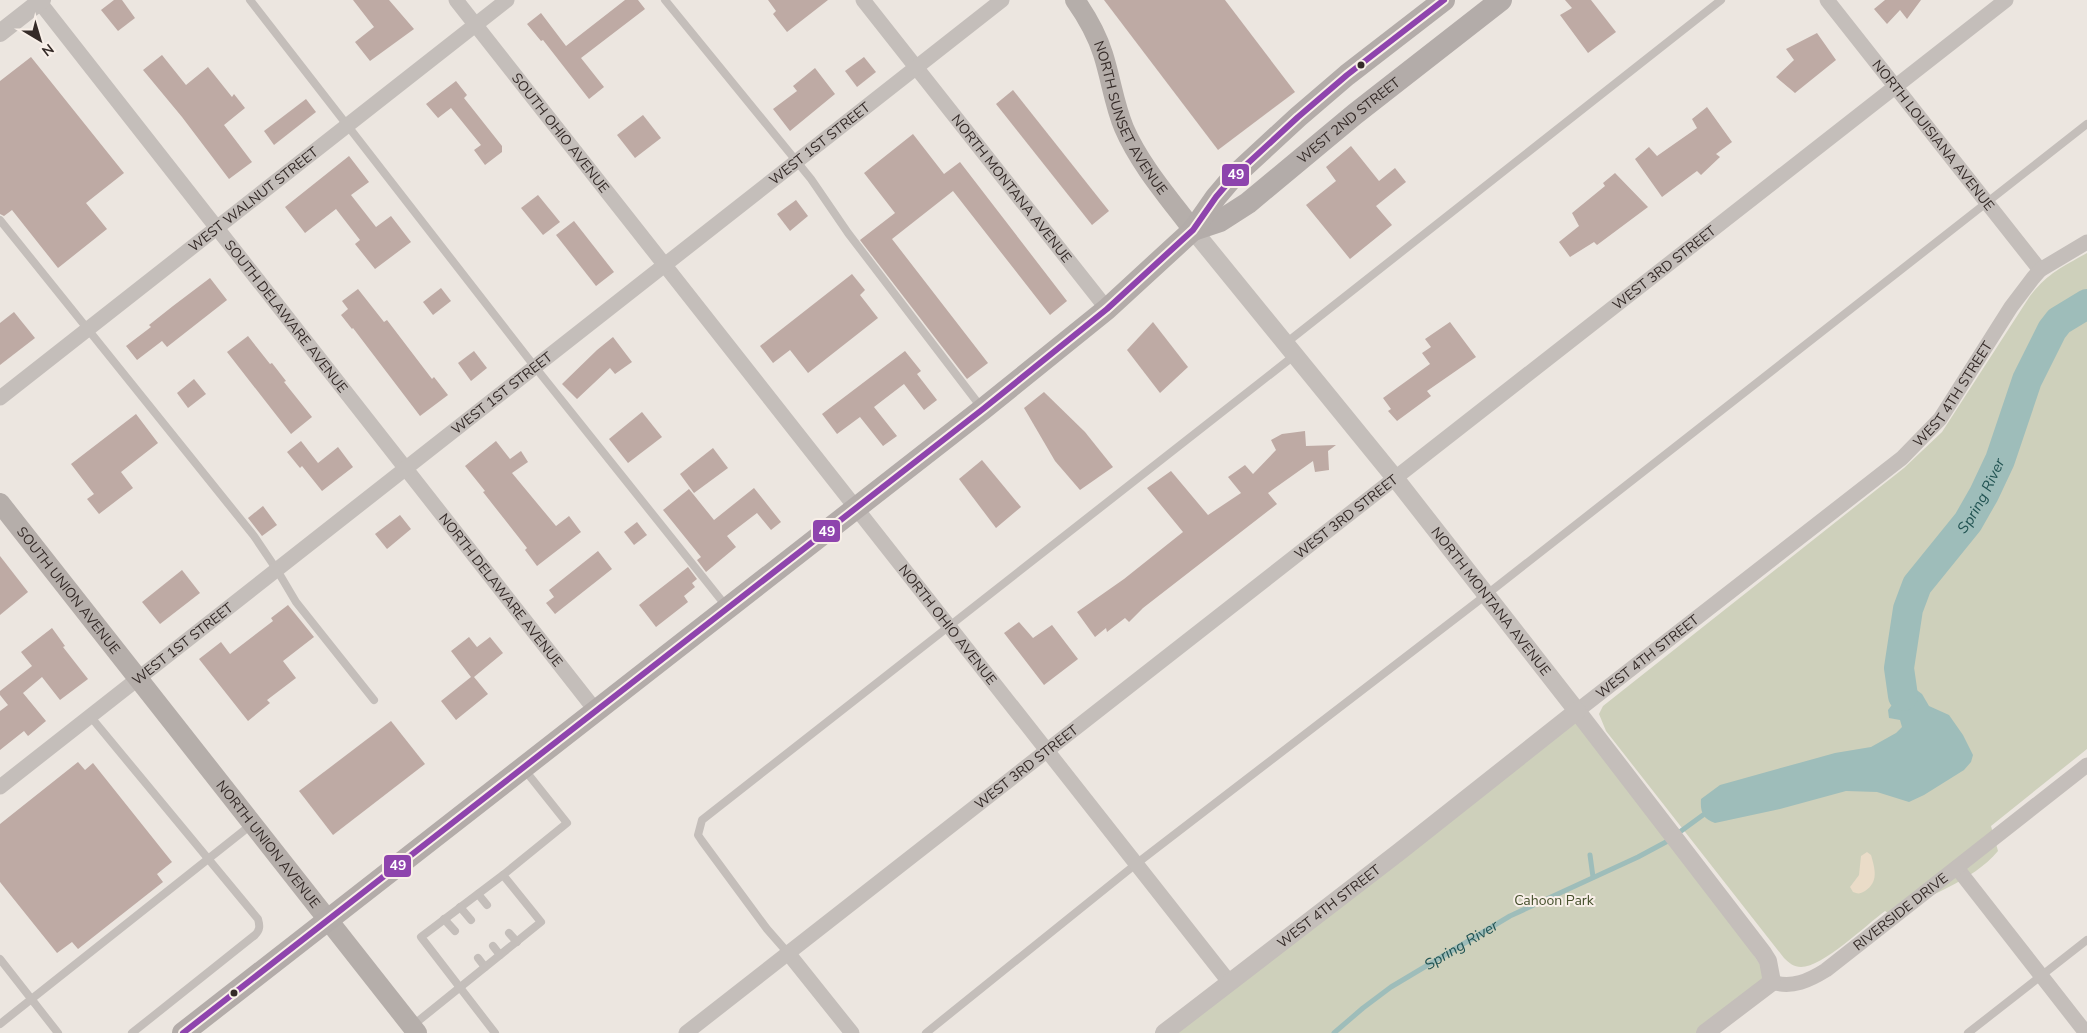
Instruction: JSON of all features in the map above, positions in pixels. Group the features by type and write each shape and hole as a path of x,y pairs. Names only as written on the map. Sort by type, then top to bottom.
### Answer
{"main road":[{"name":"NORTH SUNSET AVENUE","path":"1075,0 1087,18 1098,42 1117,109 1128,137 1140,158 1193,230"},
{"name":"WEST 2ND STREET","path":"193,1028 596,710 983,409 1107,309 1193,230 1216,197 1262,149 1347,75 1444,0"},
{"name":"WEST 2ND STREET","path":"1193,230 1220,221 1248,203 1355,114 1500,0"},
{"name":"SOUTH UNION AVENUE","path":"0,503 138,678"},
{"name":"NORTH UNION AVENUE","path":"138,678 415,1029"}],"street":[{"name":"SOUTH OHIO AVENUE","path":"456,0 664,266"},
{"name":"WEST WALNUT STREET","path":"0,398 506,0"},
{"name":"NORTH MONTANA AVENUE","path":"863,0 1107,309"},
{"name":"WEST 1ST STREET","path":"1,784 277,570 1002,0"},
{"name":"NORTH LOUISIANA AVENUE","path":"1827,0 2040,270"},
{"name":"WEST 3RD STREET","path":"686,1033 1048,752 2006,0"},
{"path":"0,33 40,1"},
{"name":"SOUTH DELAWARE AVENUE","path":"40,1 407,468"},
{"name":"NORTH MONTANA AVENUE","path":"1193,230 1395,478 1757,944 1768,961 1772,982"},
{"name":"WEST 4TH STREET","path":"1164,1033 1894,464 1916,445 1940,419 2025,287 2040,270 2087,242"},
{"name":"NORTH OHIO AVENUE","path":"664,266 1230,983"},
{"name":"NORTH DELAWARE AVENUE","path":"407,468 596,710"},
{"name":"RIVERSIDE DRIVE","path":"1772,982 1789,985 1810,979 1819,974 2087,765"},
{"path":"1956,868 2086,1033"},
{"path":"788,953 852,1033"},
{"path":"1706,1033 1772,982"}],"lane":[{"path":"250,0 535,366 727,608"},
{"path":"665,0 796,162 983,409"},
{"path":"788,953 767,928 698,835 702,820 949,625 1721,0"},
{"path":"926,1033 1136,864 1486,594 2087,124"},
{"path":"0,220 86,330 254,536 296,602 374,700"},
{"path":"90,716 258,919 259,930 132,1033"},
{"path":"495,1033 421,937 567,824 523,768"},
{"path":"0,1024 252,824"},
{"path":"415,1029 460,987 541,922 503,874"},
{"path":"478,894 487,906"},
{"path":"460,907 471,920"},
{"path":"444,919 455,931"},
{"path":"509,932 517,942"},
{"path":"1968,1033 2087,940"},
{"path":"493,946 500,955"},
{"path":"478,958 485,967"},
{"path":"0,959 58,1033"}],"green space":[{"path":"2087,253 2087,749 1991,826 1998,851 1976,871 1948,888 1891,915 1885,911 1821,960 1801,967 1794,965 1784,958 1606,731 1599,714 1603,706 1904,468 1942,432 2030,296 2056,271"},
{"name":"Cahoon Park","path":"1577,711 1691,863 1772,982 1705,1033 1164,1033"}],"sand":[{"path":"1867,852 1871,855 1875,870 1874,879 1865,891 1856,893 1850,887 1859,875 1861,856"}],"water":[{"path":"1914,688 1922,694 1929,706 1949,715 1963,735 1973,755 1971,762 1964,770 1924,795 1909,802 1877,792 1846,791 1780,809 1715,823 1703,814 1701,799 1720,785 1835,753 1871,747 1896,733 1902,727 1900,720 1889,718 1888,710 1895,701"}],"building":[{"path":"114,0 122,0 135,18 118,31 101,10"},
{"path":"353,0 389,0 414,29 370,61 355,42 374,27"},
{"path":"625,0 638,0 645,9 581,58 604,87 589,99 543,40 541,41 527,24 541,13 566,46"},
{"path":"768,0 828,0 787,32 773,14 776,11"},
{"path":"1104,0 1225,0 1295,92 1218,150"},
{"path":"1565,0 1591,0 1616,32 1588,53 1560,15 1572,8"},
{"path":"1885,0 1921,0 1907,19 1900,10 1887,24 1874,9"},
{"path":"1817,33 1836,60 1795,93 1776,77 1794,60 1786,49"},
{"path":"162,55 186,85 208,67 232,97 234,94 245,108 224,125 252,162 229,179 182,117 143,70"},
{"path":"31,57 124,173 86,203 107,229 58,268 12,210 4,216 0,214 0,81"},
{"path":"864,57 876,72 857,87 845,71"},
{"path":"815,68 835,94 790,131 773,109 797,91 793,86"},
{"path":"456,81 467,95 464,98 502,146 502,152 485,165 474,150 481,145 451,108 438,118 426,104"},
{"path":"1013,90 1109,211 1092,225 996,104"},
{"path":"306,99 316,112 274,145 264,131"},
{"path":"1707,107 1732,142 1716,154 1720,157 1701,175 1697,171 1662,197 1635,159 1649,147 1657,156 1697,128 1692,119"},
{"path":"643,115 661,138 635,158 617,135"},
{"path":"913,134 944,174 960,162 1067,301 1050,315 953,191 892,239 988,363 967,379 860,240 895,213 864,173"},
{"path":"1351,146 1379,181 1395,168 1406,182 1376,206 1392,225 1350,259 1306,205 1336,181 1326,167"},
{"path":"349,156 369,182 351,195 376,227 391,216 411,242 375,269 355,244 360,240 336,209 305,233 285,207"},
{"path":"1615,173 1648,207 1597,245 1594,242 1570,257 1559,242 1579,226 1572,213 1605,186 1603,183"},
{"path":"538,195 560,222 543,235 521,208"},
{"path":"796,200 808,216 790,231 777,214"},
{"path":"574,221 614,272 596,286 556,235"},
{"path":"852,274 865,290 860,295 878,318 808,373 790,350 773,363 760,346"},
{"path":"210,278 227,300 167,347 162,341 137,360 126,346 151,327 149,325"},
{"path":"441,288 451,301 433,315 423,302"},
{"path":"358,289 384,322 387,320 432,379 434,377 448,395 420,416 341,315 348,309 342,301"},
{"path":"14,312 35,338 0,365 0,323"},
{"path":"1153,322 1188,367 1160,393 1127,350"},
{"path":"1450,322 1476,357 1427,391 1431,396 1397,421 1388,411 1391,409 1383,398 1430,364 1422,353 1431,347 1425,339"},
{"path":"248,336 270,364 272,363 286,381 284,382 312,417 291,434 227,352"},
{"path":"613,337 632,362 615,374 610,368 577,399 562,384"},
{"path":"474,351 487,368 471,381 458,363"},
{"path":"905,351 921,371 917,374 937,400 924,410 904,384 874,407 897,436 883,446 860,417 837,434 822,414"},
{"path":"194,379 206,394 188,408 177,393"},
{"path":"1044,392 1085,432 1113,467 1080,490 1055,461 1024,408"},
{"path":"642,412 662,437 628,463 609,439"},
{"path":"136,414 158,443 121,472 133,488 99,514 87,499 94,494 71,464"},
{"path":"1305,431 1306,446 1336,445 1328,451 1329,470 1315,472 1313,461 1268,493 1277,504 1143,608 1129,622 1125,618 1107,632 1106,628 1095,637 1077,612 1124,579 1183,532 1147,488 1171,471 1208,515 1241,493 1228,477 1245,465 1253,474 1276,450 1271,440 1282,434"},
{"path":"301,441 318,463 338,447 353,467 322,491 302,466 300,468 287,452"},
{"path":"496,441 510,459 521,451 528,462 512,473 556,526 569,516 581,532 537,566 525,550 527,548 465,466"},
{"path":"713,448 728,468 694,493 680,474"},
{"path":"982,460 1021,507 996,528 959,479"},
{"path":"754,488 781,522 771,530 757,513 727,536 736,547 706,572 697,560 701,557 663,510 689,489 714,520"},
{"path":"263,506 277,525 262,536 248,518"},
{"path":"400,515 411,529 387,549 375,534"},
{"path":"637,522 647,535 634,545 624,532"},
{"path":"598,551 612,569 555,614 546,603 554,597 549,590"},
{"path":"0,556 28,592 0,615"},
{"path":"688,567 697,579 692,583 695,587 684,596 688,602 656,627 639,605"},
{"path":"182,570 200,593 160,624 142,602"},
{"path":"288,605 314,637 283,661 296,678 267,700 270,703 248,721 199,659 221,642 230,654 273,621 271,618"},
{"path":"1019,622 1033,638 1052,625 1078,659 1044,685 1004,633"},
{"path":"52,628 65,646 63,647 88,679 60,700 42,677 23,693 46,721 28,736 24,731 0,750 0,711 8,705 0,695 0,691 32,666 21,652"},
{"path":"469,637 477,647 490,637 503,653 474,677 488,694 456,720 441,701 471,677 451,651"},
{"path":"391,721 425,764 333,835 299,791"},
{"path":"78,762 85,770 93,763 172,862 157,874 163,882 78,949 72,942 57,953 0,882 0,824"}],"waterway":[{"name":"Spring River","path":"1903,696 1899,668 1908,609 1917,585 1968,522 1984,494 2000,460 2027,380 2052,330 2059,321 2087,304"},
{"name":"Spring River","path":"1334,1033 1391,987 1510,916 1638,857 1666,842 1703,815"},
{"path":"1590,855 1593,877"}],"transit line":[{"name":"49","path":"183,1033 983,409 1107,309 1193,230 1216,197 1233,177 1298,117 1347,75 1444,0"}]}
